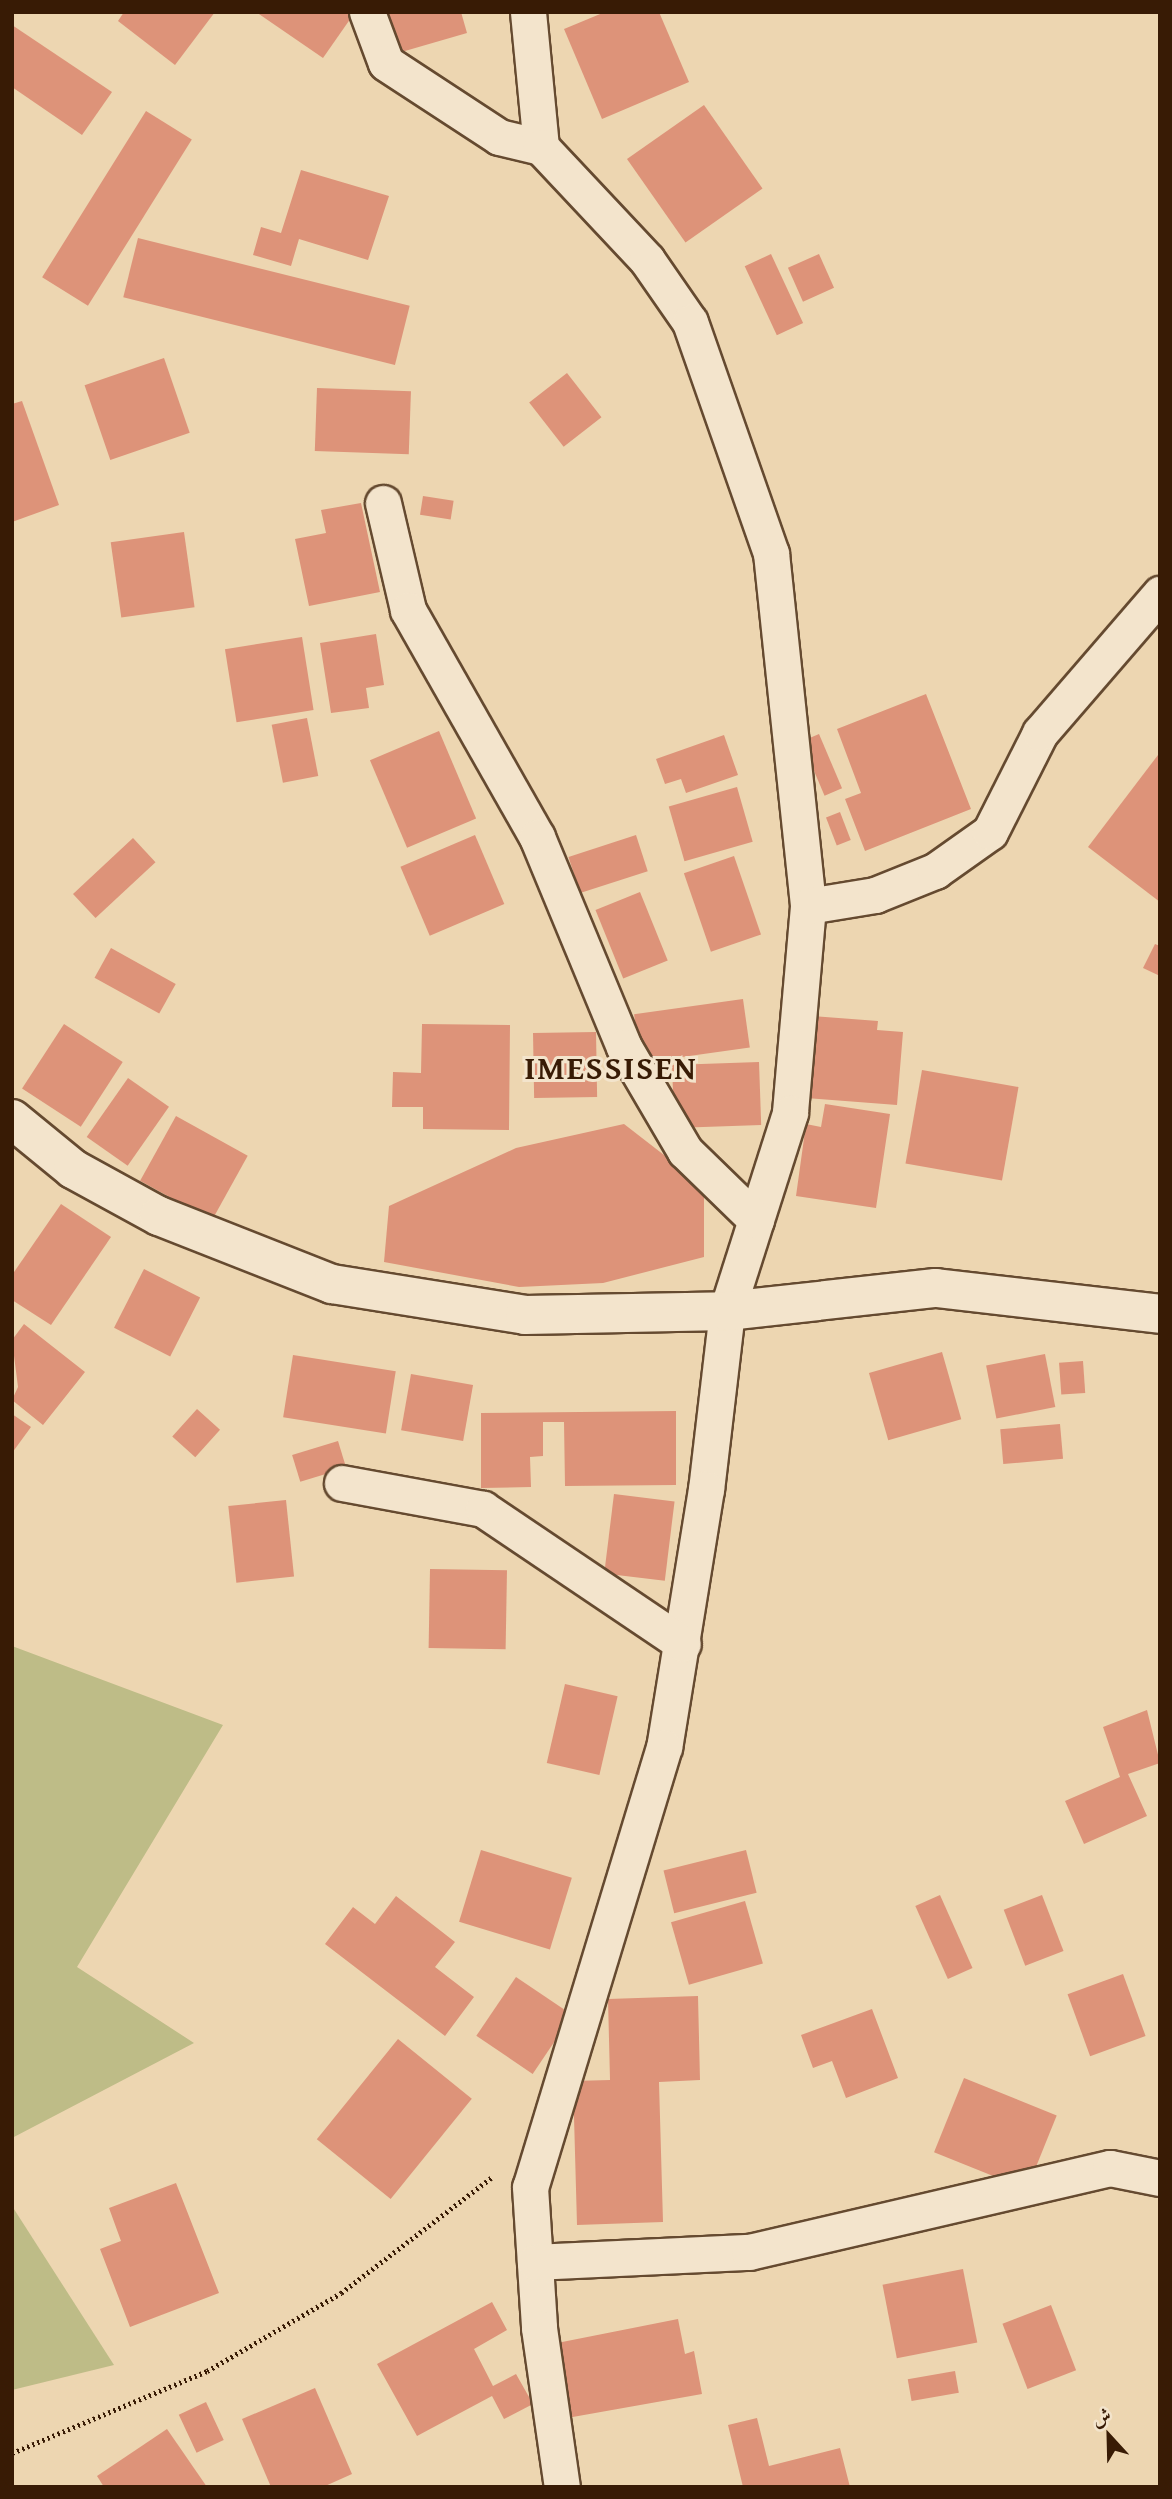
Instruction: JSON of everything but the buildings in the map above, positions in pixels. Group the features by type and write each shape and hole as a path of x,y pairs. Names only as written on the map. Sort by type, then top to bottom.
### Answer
{"street":[{"path":"368,12 386,63 499,137 541,147 647,260 695,335 771,553 808,906 790,1113 727,1311 683,1644 664,1746 530,2187 535,2262 562,2487"},
{"path":"528,12 541,147"},
{"path":"383,503 408,610 537,837 624,1046 685,1151 756,1220"},
{"path":"808,906 875,895 935,871 990,832 1040,733 1160,594"},
{"path":"12,1119 72,1169 159,1216 332,1284 525,1315 727,1311 936,1288 1160,1314"},
{"path":"342,1483 483,1510 683,1644"},
{"path":"535,2262 749,2252 1110,2168 1160,2178"}],"path":[{"path":"12,2453 207,2371 341,2293 546,2136"}],"shaded area":[{"path":"12,1646 223,1725 77,1967 194,2043 12,2138"},
{"path":"12,2206 114,2365 12,2390"}],"district":[{"name":"IMESSISEN","path":"611,1068"}]}
